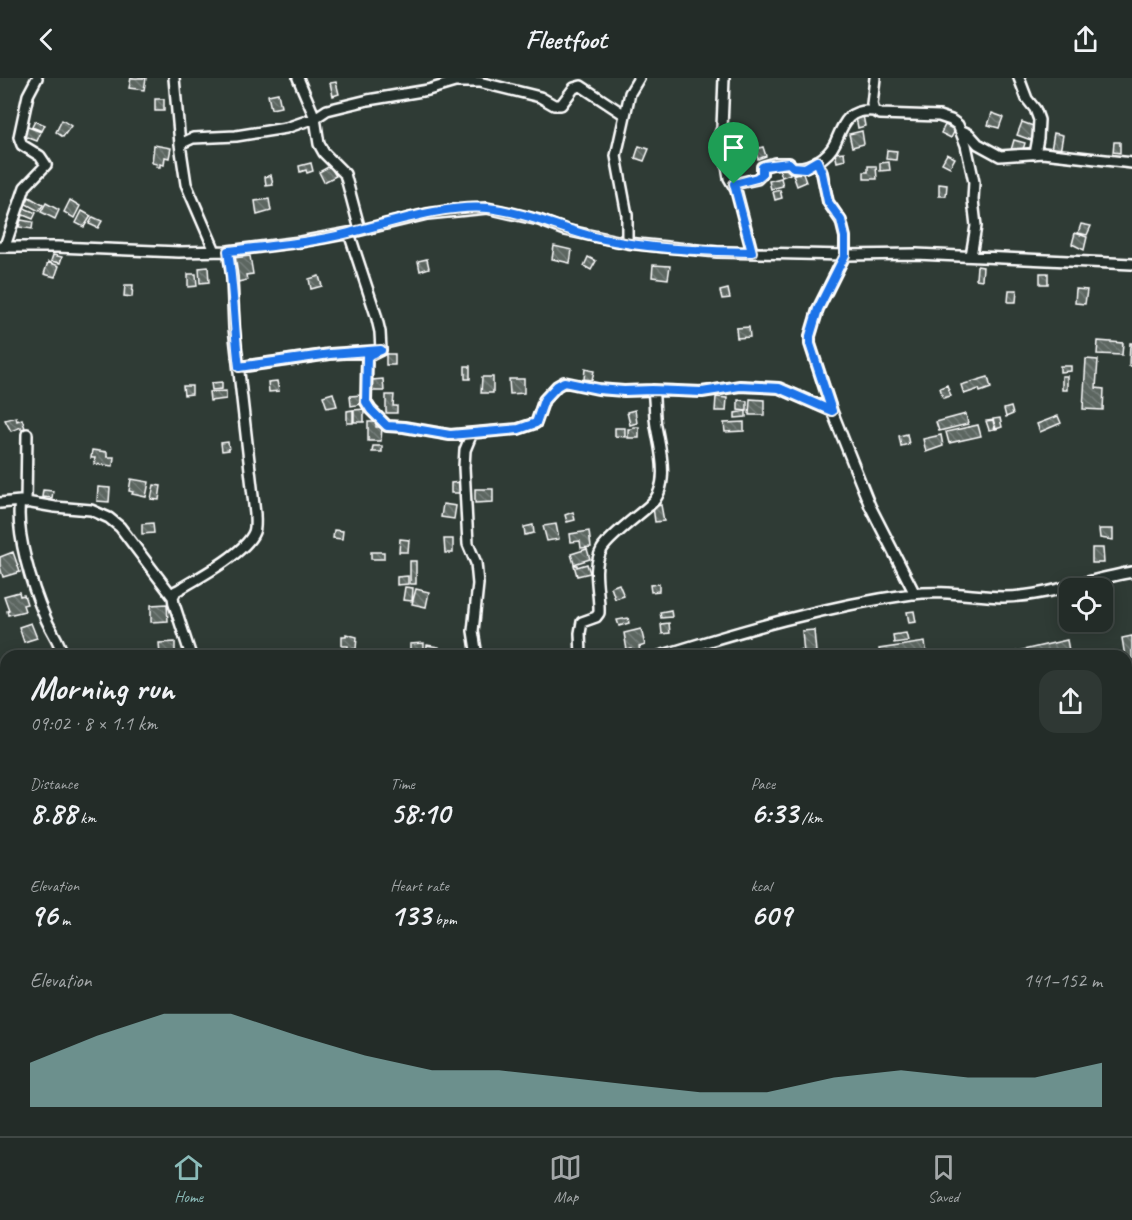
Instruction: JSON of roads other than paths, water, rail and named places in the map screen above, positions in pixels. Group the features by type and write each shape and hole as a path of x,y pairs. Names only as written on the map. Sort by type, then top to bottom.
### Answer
{"street":[{"path":"37,78 28,95 19,137 22,146 40,156 46,165 25,187 2,247 179,252 228,251 349,233 427,214 487,208 539,220 565,230 627,243 717,252 916,254 1132,264"},
{"path":"176,78 180,144 186,184 215,251"},
{"path":"298,78 315,118 319,144 324,153 345,174 360,230"},
{"path":"627,243 627,214 616,156 630,93 639,78"},
{"path":"724,78 722,128 718,140 726,160 729,178 734,184 752,252"},
{"path":"874,111 872,105 875,78"},
{"path":"1019,78 1027,99 1035,109 1038,120 1035,154"},
{"path":"180,144 193,138 236,136 286,128 315,118 327,110 368,100 428,90 455,82 479,82 540,97 554,105 561,105 574,88 581,86 625,115"},
{"path":"734,184 757,178 762,174 764,166 789,163 793,167 805,168 817,161 834,145 844,121 855,113 865,110 880,114 939,116 958,125 966,145 974,182 972,200 976,226 971,256"},
{"path":"960,130 969,134 978,144 1000,156 1035,154 1132,163"},
{"path":"817,161 828,202 841,220 845,237 845,255 818,309 810,344 832,411 870,506 915,594"},
{"path":"349,233 376,315 381,350"},
{"path":"173,597 176,591 212,570 238,551 254,532 255,513 234,328 232,277 228,251"},
{"path":"381,350 367,357 366,402 371,410 387,426 450,435 519,429 536,423 544,400 564,382 598,389 702,392 740,386 779,388 832,411"},
{"path":"239,367 330,354 381,350"},
{"path":"581,650 582,622 596,617 599,613 596,566 603,548 640,512 650,506 661,486 661,473 664,466 652,390"},
{"path":"472,433 465,450 464,467 468,544 476,563 478,584 473,631 476,650"},
{"path":"27,434 23,502 18,513 30,574 46,619 61,650"},
{"path":"0,503 23,502 91,510 109,518 120,527 173,597 178,621 189,650"},
{"path":"678,650 829,609 915,594 1019,595 1132,572"}]}
